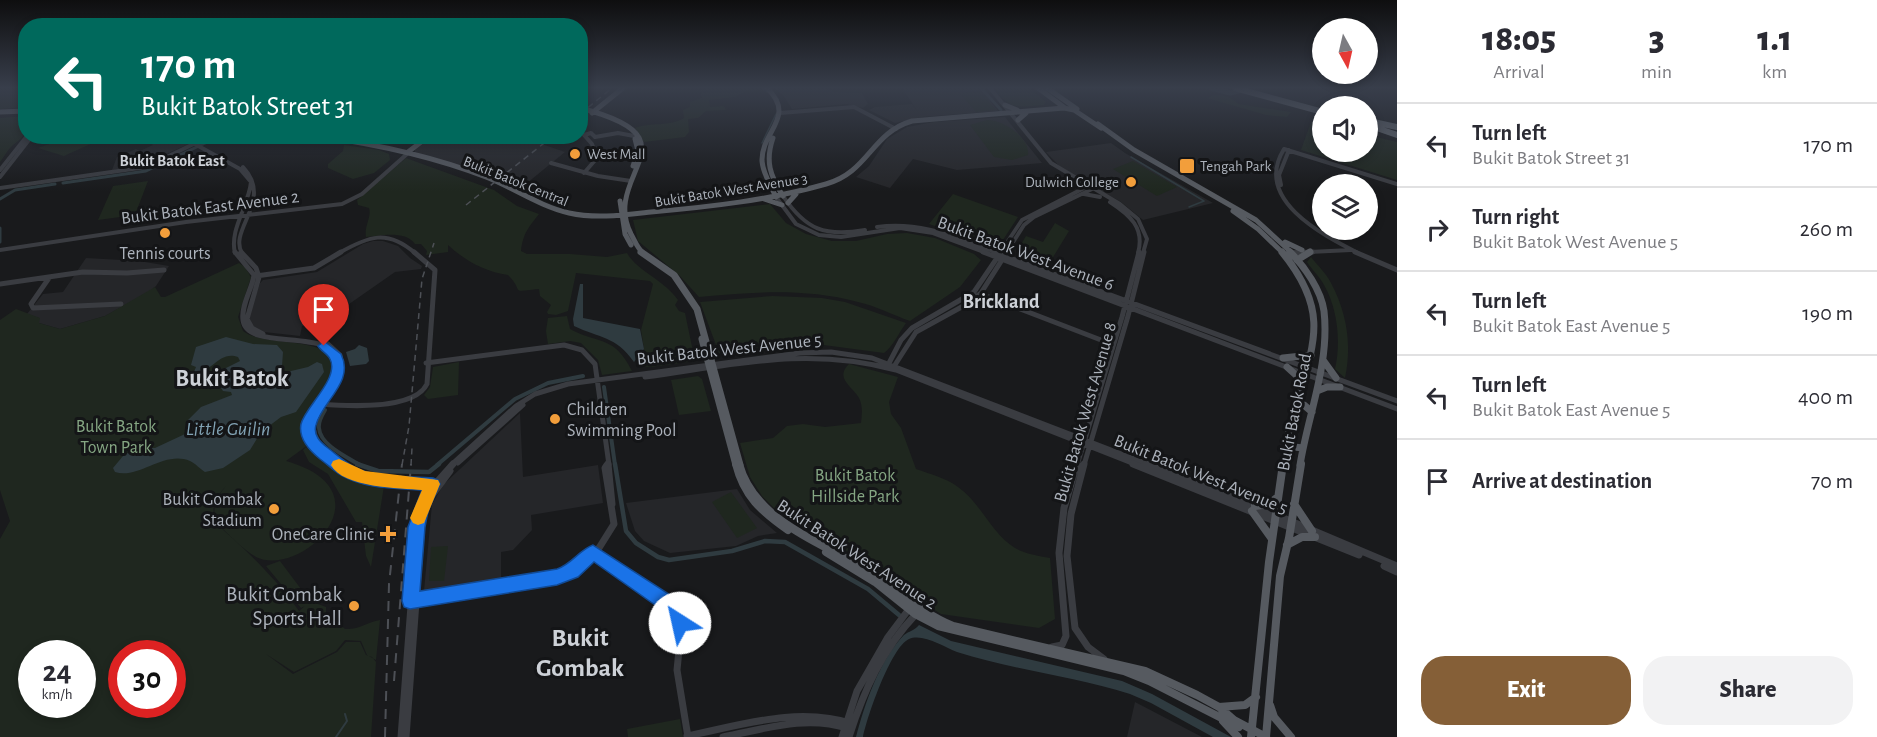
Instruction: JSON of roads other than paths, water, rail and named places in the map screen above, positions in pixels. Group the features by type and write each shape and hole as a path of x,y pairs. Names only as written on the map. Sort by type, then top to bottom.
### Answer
{"highway":[{"path":"1378,123 1397,127"},
{"path":"1378,128 1397,135"}],"main road":[{"path":"614,122 624,127 634,136 637,156 628,181"},
{"path":"621,122 638,137 643,151 620,194 623,216"},
{"name":"Bukit Batok West Avenue 6","path":"779,122 766,160 779,195"},
{"path":"894,128 921,122"},
{"name":"Bukit Batok Road","path":"1085,122 1130,152 1237,214 1263,233 1297,260 1310,277 1324,310 1323,360 1303,448 1277,603 1266,737"},
{"path":"1091,122 1101,128"},
{"name":"Bukit Batok Road","path":"1093,122 1134,150 1239,209 1277,238 1313,307 1315,338 1295,406 1275,517 1253,734"},
{"name":"Bukit Batok West Avenue 3","path":"623,216 701,210 798,192 832,182 856,169 878,139 894,128"},
{"path":"357,144 406,152 416,144"},
{"path":"375,144 406,152"},
{"name":"Bukit Batok Central","path":"406,152 483,179 550,211 577,218 623,216"},
{"path":"762,198 773,184 798,192"},
{"path":"762,198 785,204 798,192"},
{"name":"Bukit Batok West Avenue 2","path":"623,216 640,251 674,275 693,300 712,366 737,474 756,506 781,526 874,582 914,610 953,631 1124,671 1188,695"},
{"path":"1277,238 1302,250"},
{"path":"1297,260 1301,255 1310,252"},
{"path":"1283,358 1311,355"},
{"path":"1323,360 1336,378"},
{"path":"1287,367 1298,377 1301,387"},
{"path":"1317,391 1327,387 1340,387"},
{"path":"1295,406 1304,405 1312,412"},
{"path":"1287,442 1294,447 1303,448"},
{"path":"1272,539 1253,508 1269,504 1278,497"},
{"path":"1287,545 1314,534 1294,504"},
{"name":"Bukit Batok West Avenue 2","path":"914,610 953,626 1045,646 1154,674 1253,734 1266,737"},
{"path":"1238,737 1219,712 1245,705 1256,697"},
{"path":"1268,697 1274,717 1291,737"}],"street":[{"path":"884,122 894,128"},
{"name":"Bukit Batok West Avenue 8","path":"1016,122 1042,159 1075,183 1120,204 1134,215 1146,233 1147,244 1135,291 1128,304"},
{"name":"Bukit Batok West Avenue 8","path":"1020,122 1050,164 1130,218 1141,234 1125,317 1087,442 1064,508 1060,542 1066,636 1064,643 1059,647 1045,646"},
{"path":"588,136 593,138 624,127"},
{"path":"588,139 618,133 634,136"},
{"path":"583,172 597,158 593,138"},
{"path":"0,170 21,144"},
{"path":"0,177 26,144"},
{"path":"0,188 130,171 155,164 199,144"},
{"path":"0,188 130,169 154,163 199,144"},
{"path":"199,144 243,167 253,177 255,188 234,250 236,256 252,269 257,277"},
{"path":"1397,185 1286,150 1276,166 1275,174 1281,195 1302,219 1348,249 1397,269"},
{"name":"Bukit Batok East Avenue 2","path":"0,249 247,213 333,206 362,194 406,152"},
{"name":"Bukit Batok Central","path":"552,162 583,172 628,181"},
{"path":"1073,194 1077,189 1075,183"},
{"path":"890,366 901,340 912,328 968,298 1002,256 1022,220 1088,188"},
{"path":"983,249 1007,247 1024,225 1034,217 1080,195 1088,188"},
{"name":"Bukit Batok West Avenue 6","path":"779,195 801,221 822,231 844,233 891,225 918,226 1101,292 1287,367 1319,375"},
{"path":"1080,195 1100,196"},
{"path":"257,277 314,270 366,240 386,238 399,242 431,269 433,274 426,388 417,397 342,407 321,403"},
{"path":"995,266 1018,262 1007,247"},
{"path":"983,249 995,266"},
{"path":"1286,252 1348,249"},
{"path":"1286,252 1348,249"},
{"name":"Bukit Batok West Avenue 6","path":"1018,262 1108,299 1128,304"},
{"path":"890,366 916,332 977,297 984,290 995,266"},
{"path":"0,284 83,272 127,273 164,270"},
{"path":"257,277 243,315 244,324 248,330 261,337 318,344 330,349 337,357 339,367 336,378 309,422 309,438 319,451 346,471 373,479 436,484"},
{"path":"49,278 32,304 33,308 121,303"},
{"path":"984,290 989,297"},
{"path":"1135,291 1139,302 1149,312"},
{"path":"1101,292 1117,294 1128,292"},
{"path":"977,297 989,297 1101,340 1114,341"},
{"path":"1108,299 1125,317 1149,312"},
{"name":"Bukit Batok West Avenue 6","path":"1149,312 1283,358 1307,371"},
{"name":"Bukit Batok West Avenue 8","path":"1107,661 1088,646 1075,628 1067,556 1071,514 1087,442 1111,349 1125,317"},
{"path":"1101,340 1111,349"},
{"path":"413,601 557,577 572,571 593,552 613,526 597,381 592,359 572,345 427,363"},
{"name":"Bukit Batok West Avenue 5","path":"406,737 417,527 420,511 436,484 451,469 525,404 558,389 597,381 818,352 872,358 1087,442"},
{"path":"901,354 903,364 908,370"},
{"path":"872,358 893,355"},
{"name":"Bukit Batok West Avenue 5","path":"712,366 816,357 854,360 908,370 1275,517 1397,572"},
{"path":"1319,375 1336,378 1397,401"},
{"path":"1319,375 1340,387 1397,409"},
{"path":"1314,534 1397,566"},
{"path":"1060,542 1064,546 1068,545"},
{"path":"593,552 664,600 676,614 681,630 677,670 688,736 795,716 828,716 849,728"},
{"name":"Bukit Batok West Avenue 5","path":"401,737 413,601"},
{"path":"842,737 849,728 856,691 872,664 914,610"},
{"path":"723,737 820,720 849,728"}],"water":[{"path":"580,284 583,284 583,318 640,329 644,349 634,362 614,342 574,326 573,319"},
{"name":"Little Guilin","path":"226,337 253,344 277,345 283,352 282,366 252,386 253,389 278,381 291,371 317,362 322,364 324,372 296,412 281,417 261,432 250,450 223,468 205,472 192,462 171,459 133,472 115,472 113,468 123,456 136,448 155,448 185,434 196,433 197,425 187,421 201,407 232,395 231,392 223,391 214,377 218,372 240,361 238,357 220,359 199,373 193,374 196,367 191,365 196,347"},
{"path":"359,345 367,348 369,361 366,364 350,366 346,352"},
{"path":"919,625 951,641 1122,681 1152,694 1231,737 1213,737 1130,694 978,658 927,639 915,638 909,639 895,655 869,714 863,737 856,737 868,697 880,669 895,645 904,635"}],"waterway":[{"path":"762,143 772,122"},
{"path":"63,183 146,171 203,144"},
{"path":"1131,157 1204,201 1189,207"},
{"path":"0,199 15,190 55,184"},
{"path":"0,228 0,242"},
{"path":"437,465 515,399 548,383 583,376"},
{"path":"604,387 615,465"},
{"path":"325,410 319,426 324,440 335,450 360,465"},
{"path":"360,465 378,471 429,472 439,464"},
{"path":"615,464 626,531 636,543 658,557 669,560 732,551 765,541 785,542 868,589 899,615"},
{"path":"336,737 347,721 345,714"}],"railway":[{"path":"466,205 543,144"},
{"path":"402,465 409,426 422,279 434,243"},
{"path":"411,465 412,448"},
{"path":"385,737 389,584 402,464"},
{"path":"394,681 411,464"}],"place":[{"name":"West Mall","path":"575,154"},
{"name":"Tengah Park","path":"1187,166"},
{"name":"Dulwich College","path":"1131,182"},
{"name":"Tennis courts","path":"165,233"},
{"name":"Children Swimming Pool","path":"555,419"},
{"name":"Bukit Gombak Stadium","path":"274,509"},
{"name":"OneCare Clinic","path":"388,534"},
{"name":"Bukit Gombak Sports Hall","path":"354,606"}],"district":[{"name":"Bukit Batok East","path":"172,160"},
{"name":"Brickland","path":"1001,301"},
{"name":"Bukit Batok","path":"232,378"},
{"name":"Bukit Gombak","path":"580,652"}],"park label":[{"name":"Bukit Batok Town Park","path":"116,436"},
{"name":"Bukit Batok Hillside Park","path":"855,485"}]}
